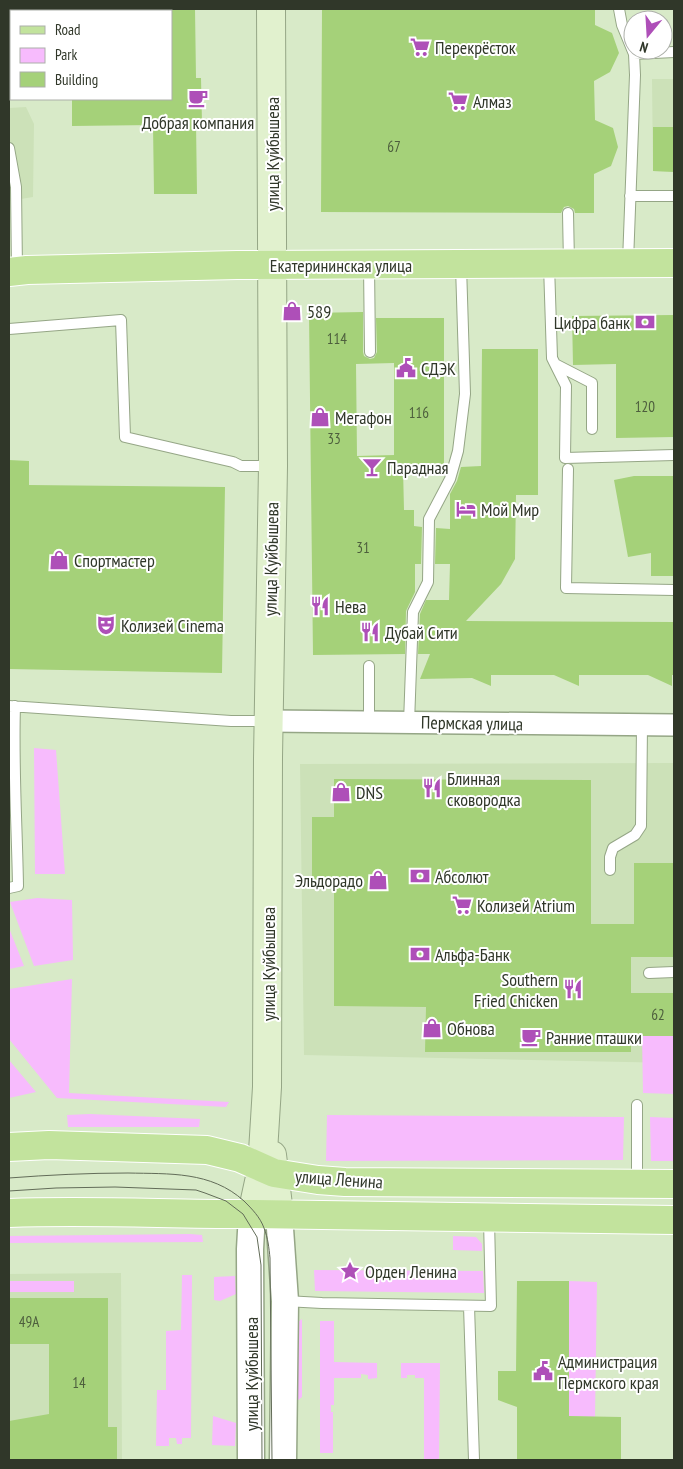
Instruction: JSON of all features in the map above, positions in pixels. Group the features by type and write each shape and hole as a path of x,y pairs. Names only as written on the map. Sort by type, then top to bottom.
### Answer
{"main road":[{"name":"улица Куйбышева","path":"271,9 273,466 269,721 267,1109 268,1170 279,1214"},
{"name":"Екатерининская улица","path":"13,272 273,265 674,263"},
{"name":"улица Ленина","path":"9,1147 49,1145 195,1148 240,1158 268,1170 318,1180 345,1182 674,1184"},
{"name":"улица Куйбышева","path":"252,1214 268,1170"},
{"name":"улица Ленина","path":"9,1213 60,1211 489,1219 674,1220"}],"street":[{"name":"Пермская улица","path":"269,721 674,725"},
{"path":"212,1213 224,1216 238,1225 250,1249"},
{"name":"улица Куйбышева","path":"251,1460 250,1249 252,1214"},
{"name":"улица Куйбышева","path":"279,1214 285,1301 283,1460"}],"lane":[{"path":"620,9 623,28"},
{"path":"628,263 634,60"},
{"path":"9,148 16,187 13,272"},
{"path":"630,196 674,196"},
{"path":"568,213 559,264 552,358 566,386 565,458 674,455"},
{"path":"369,264 370,352"},
{"path":"409,722 414,612 428,582 429,519 450,479 458,451 465,394 461,264"},
{"path":"9,329 121,320 125,437 234,462 241,466 273,466"},
{"path":"555,364 592,383 592,429"},
{"path":"568,469 566,588 674,590"},
{"path":"369,666 369,722"},
{"path":"9,888 18,886 12,775 14,754 12,706 230,722 269,721"},
{"path":"610,870 610,857 613,848 635,835 641,826 642,725"},
{"path":"649,972 674,972"},
{"path":"637,1105 637,1184"},
{"path":"285,1301 491,1306 489,1219"},
{"path":"469,1306 474,1460"}],"shaded area":[{"path":"652,79 674,79 674,172 653,171"},
{"path":"26,107 34,124 33,197 9,201 9,108"},
{"name":"Колизей Atrium","path":"674,763 674,1063 304,1055 300,764"},
{"path":"121,1273 122,1460 9,1460 9,1274"}],"green space":[{"path":"34,748 56,750 65,874 35,874"},
{"path":"37,898 72,900 73,960 34,966 10,902"},
{"path":"9,928 24,966 9,969"},
{"path":"72,979 69,1093 229,1102 226,1107 57,1098 9,1039 9,989"},
{"path":"642,1036 674,1036 674,1094 643,1093"},
{"path":"9,1060 36,1092 9,1098"},
{"path":"90,1114 200,1119 199,1127 68,1127 67,1115"},
{"path":"327,1115 624,1117 623,1160 326,1161"},
{"path":"650,1117 674,1118 674,1161 651,1161"},
{"path":"202,1235 203,1242 9,1243 9,1236"},
{"path":"453,1236 476,1237 482,1244 482,1251 453,1250"},
{"path":"314,1270 483,1271 484,1293 315,1291"},
{"path":"182,1275 192,1275 191,1438 182,1438 182,1444 177,1444 176,1438 169,1438 169,1446 156,1446 157,1390 166,1390 166,1331 181,1330"},
{"path":"235,1276 236,1294 220,1301 214,1300 214,1277"},
{"path":"9,1281 74,1281 74,1292 9,1292"},
{"path":"569,1281 597,1282 595,1417 569,1416"},
{"path":"302,1319 302,1397 297,1401 285,1399 295,1329 298,1322"},
{"path":"320,1321 334,1321 334,1362 377,1363 377,1378 368,1379 368,1375 361,1374 361,1378 334,1378 334,1405 331,1405 331,1412 333,1412 333,1453 320,1453"},
{"path":"401,1363 440,1363 439,1460 424,1460 424,1378 415,1378 415,1375 407,1375 407,1378 401,1378"},
{"path":"213,1416 236,1423 235,1446 212,1445"}],"building":[{"path":"195,9 196,78 201,78 202,123 196,123 197,194 154,194 153,125 72,126 72,100 172,100 171,10"},
{"name":"Алмаз","path":"322,9 595,9 595,25 612,33 619,53 610,72 594,81 595,120 613,128 618,147 611,166 594,174 594,213 575,213 574,209 568,206 564,207 561,213 321,212"},
{"path":"653,127 674,127 674,172 653,171"},
{"path":"363,312 363,352 364,356 370,359 374,358 377,352 376,318 444,318 444,468 403,468 404,510 414,510 414,526 422,527 421,564 415,564 415,592 406,611 405,654 313,655 309,313","holes":["394,363 394,455 357,456 356,364"]},
{"path":"674,315 674,437 616,438 616,364 573,365 572,316"},
{"path":"482,349 538,349 538,495 516,495 515,559 501,584 466,621 674,622 674,675 672,675 672,686 648,675 579,675 579,686 554,675 491,675 491,686 472,678 420,679 430,654 418,654 420,614 426,600 449,600 450,564 435,564 436,528 450,529 450,494 457,481 461,467 481,466"},
{"name":"Колизей Cinema","path":"9,460 29,461 29,485 225,487 222,673 9,669"},
{"path":"634,476 674,476 674,576 651,576 651,553 628,557 614,480"},
{"name":"Колизей Atrium","path":"334,779 591,780 591,924 634,924 634,863 674,863 674,957 631,957 631,993 674,993 674,1036 631,1036 631,1052 425,1052 426,1007 334,1006 334,887 312,887 312,817 334,817"},
{"name":"Администрация Пермского края","path":"517,1281 569,1281 569,1416 621,1417 621,1460 517,1460 517,1407 498,1400 498,1371 516,1371"},
{"path":"9,1298 108,1298 108,1427 117,1427 117,1460 9,1460 9,1421 49,1414 49,1344 9,1344"}],"tram line":[{"path":"9,1178 68,1174 174,1174 204,1179 218,1184 231,1191 250,1207 264,1228 270,1258 272,1460"},
{"path":"9,1191 115,1187 196,1190 226,1201 243,1214 257,1237 261,1265 262,1460"}],"place":[{"name":"Перекрёсток","path":"420,47"},
{"name":"Добрая компания","path":"198,98"},
{"name":"Алмаз","path":"458,101"},
{"name":"589","path":"292,311"},
{"name":"Цифра банк","path":"645,322"},
{"name":"СДЭК","path":"406,368"},
{"name":"Мегафон","path":"320,417"},
{"name":"Парадная","path":"372,467"},
{"name":"Мой Мир","path":"466,509"},
{"name":"Спортмастер","path":"59,560"},
{"name":"Нева","path":"320,606"},
{"name":"Колизей Cinema","path":"106,625"},
{"name":"Дубай Сити","path":"370,632"},
{"name":"Блинная сковородка","path":"432,788"},
{"name":"DNS","path":"341,792"},
{"name":"Абсолют","path":"420,876"},
{"name":"Эльдорадо","path":"378,880"},
{"name":"Колизей Atrium","path":"462,905"},
{"name":"Альфа-Банк","path":"420,954"},
{"name":"Southern Fried Chicken","path":"573,989"},
{"name":"Обнова","path":"432,1028"},
{"name":"Ранние пташки","path":"531,1037"},
{"name":"Орден Ленина","path":"350,1271"},
{"name":"Администрация Пермского края","path":"543,1371"}]}
